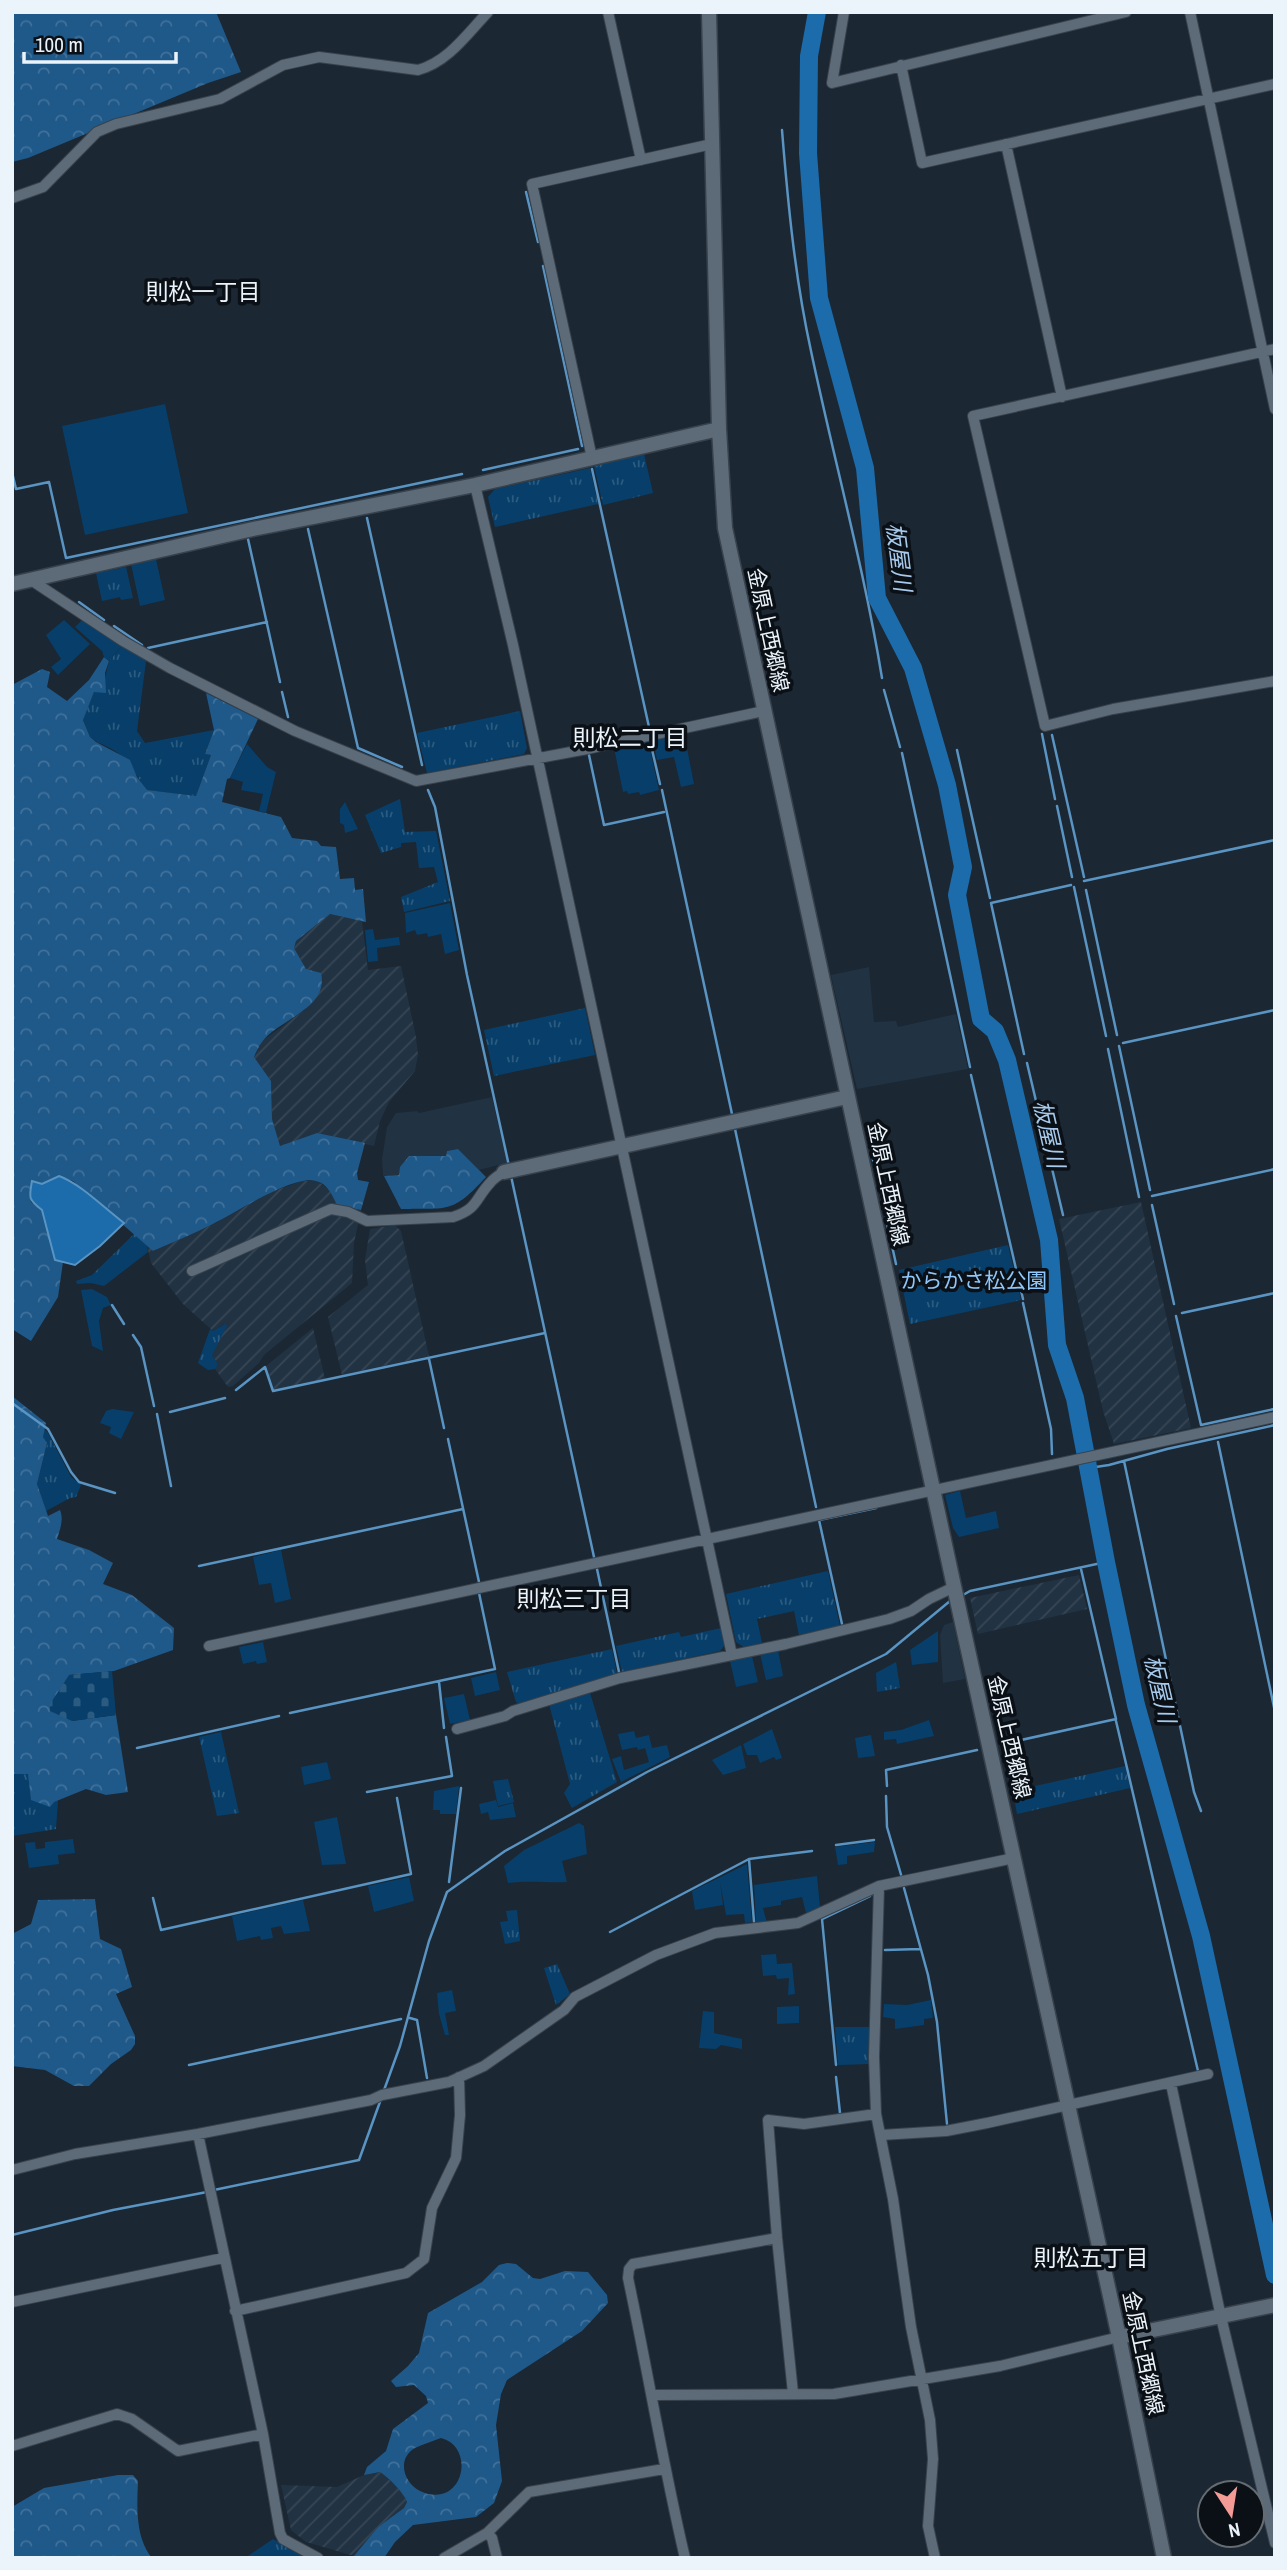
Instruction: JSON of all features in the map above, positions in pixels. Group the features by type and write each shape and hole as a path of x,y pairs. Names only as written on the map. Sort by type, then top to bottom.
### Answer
{"main road":[{"name":"金原上西郷線","path":"709,12 719,429 726,527 955,1593 1119,2337 1164,2558"},
{"path":"12,584 253,529 475,485 719,429"},
{"path":"510,1170 848,1097"},
{"path":"1119,2337 1268,2306"}],"street":[{"path":"12,198 43,187 97,132 116,124 220,99 283,65 320,57 418,70 433,66 488,12"},
{"path":"608,12 641,160"},
{"path":"844,12 832,83 1126,12"},
{"path":"1191,12 1275,409"},
{"path":"901,65 922,163 1275,85"},
{"path":"592,458 532,184 712,144"},
{"path":"1006,144 1062,397"},
{"path":"1275,349 973,416 1045,726 1113,709 1275,681"},
{"path":"475,485 733,1655"},
{"path":"31,580 123,641 170,668 295,731 416,781 537,759 764,711"},
{"path":"192,1271 331,1209 348,1212 367,1221 423,1220 464,1213 479,1201 489,1183 510,1170"},
{"path":"209,1646 1275,1417"},
{"path":"457,1728 505,1716 513,1711 620,1678 889,1619 911,1611 929,1599 955,1593"},
{"path":"12,2170 75,2154 198,2134 449,2082 493,2061 564,2010 575,1997 656,1955 715,1933 798,1923 879,1886 1014,1858"},
{"path":"879,1886 874,2057 876,2114 930,2420 932,2446 928,2526 934,2558"},
{"path":"881,2135 946,2131 1208,2074"},
{"path":"235,2311 406,2273 424,2259 432,2208 456,2158 460,2115 459,2077"},
{"path":"1171,2084 1221,2317 1275,2543"},
{"path":"793,2393 768,2120 804,2124 876,2114"},
{"path":"198,2134 262,2434 280,2533 283,2539 318,2558"},
{"path":"685,2558 664,2469 653,2395 628,2278 630,2266 777,2238"},
{"path":"12,2302 223,2258"},
{"path":"653,2395 834,2393 903,2384 922,2378 1000,2366 1119,2337"},
{"path":"12,2445 117,2414 132,2419 178,2451 262,2434"},
{"path":"444,2558 487,2533 529,2492 664,2469"},
{"path":"487,2533 492,2538 496,2558"}],"shaded area":[{"path":"330,914 362,921 368,970 401,966 416,1037 418,1055 415,1071 389,1102 380,1121 374,1146 317,1133 280,1147 272,1119 271,1081 254,1057 262,1041 306,1009 306,969 294,948 296,941"},
{"path":"869,967 874,1022 896,1021 898,1027 956,1014 968,1069 857,1089 831,975"},
{"path":"492,1097 507,1163 479,1170 458,1149 447,1151 446,1156 409,1156 399,1175 383,1176 382,1159 387,1127 396,1113 419,1113"},
{"path":"59,1176 84,1190 124,1223 75,1265 55,1260 42,1210 31,1198 32,1181 42,1184"},
{"path":"301,1181 317,1181 330,1190 337,1205 361,1210 354,1243 352,1283 264,1355 259,1363 233,1386 228,1387 215,1369 218,1364 212,1355 224,1324 213,1331 183,1304 151,1263 147,1245 154,1251 214,1224 269,1193"},
{"path":"1141,1202 1191,1428 1114,1444 1103,1411 1059,1219"},
{"path":"395,1225 401,1231 429,1356 342,1375 328,1317 368,1285 365,1260 370,1229"},
{"path":"313,1328 325,1379 274,1390 266,1366"},
{"path":"1079,1575 1087,1609 978,1634 970,1598"},
{"path":"953,1622 965,1679 943,1683 940,1635 944,1625"},
{"path":"381,2472 403,2493 407,2502 404,2508 378,2527 354,2556 306,2542 291,2530 281,2485 337,2487 364,2475"}],"green space":[{"path":"12,12 216,12 241,72 208,83 28,158 12,162"},
{"path":"165,404 188,513 85,535 62,426"},
{"path":"644,454 653,493 603,505 594,466"},
{"path":"590,468 598,504 495,527 488,497 495,489"},
{"path":"156,559 165,600 140,606 131,564"},
{"path":"126,567 133,598 121,600 120,597 102,601 96,573"},
{"path":"64,620 90,644 58,675 51,667 61,659 46,635"},
{"path":"82,620 122,646 109,661 102,651 75,627"},
{"path":"122,646 146,661 137,731 145,743 214,730 205,754 211,755 196,796 146,790 131,766 121,756 90,737 83,719 94,692 104,683 109,661"},
{"path":"104,657 109,661 105,673 106,693 94,692 83,720 90,737 130,760 137,777 147,790 196,796 211,755 205,754 214,730 206,693 258,719 230,778 227,779 222,802 281,817 292,838 336,847 340,879 354,878 355,890 363,889 366,922 330,914 296,941 294,948 306,969 321,973 318,996 270,1034 254,1057 271,1081 272,1119 280,1146 317,1133 365,1143 357,1173 358,1180 369,1182 361,1210 337,1205 324,1185 316,1181 306,1181 279,1189 213,1224 153,1251 73,1181 59,1176 42,1184 30,1197 31,1202 42,1210 55,1260 63,1262 58,1297 31,1341 12,1329 12,685 42,669 50,672 47,687 67,701 89,680"},
{"path":"520,711 527,748 524,754 427,773 417,733"},
{"path":"684,733 694,784 681,787 674,757 657,760 653,740"},
{"path":"648,741 659,790 640,795 639,792 623,792 614,748"},
{"path":"247,744 267,767 276,772 266,813 259,811 263,794 241,790 243,782 230,778"},
{"path":"400,799 405,832 436,831 450,901 404,912 401,897 438,882 434,867 419,868 416,842 401,843 401,847 381,853 365,815"},
{"path":"345,802 358,829 345,833 344,825 340,823 340,809"},
{"path":"450,903 459,950 445,954 441,934 428,937 427,933 417,935 415,930 406,933 405,913"},
{"path":"373,929 375,940 399,937 400,945 377,948 378,961 368,962 365,930"},
{"path":"585,1008 595,1055 494,1076 484,1030"},
{"path":"458,1149 486,1177 457,1203 440,1208 401,1209 384,1176 399,1175 400,1167 409,1156 446,1156 447,1151"},
{"path":"135,1233 147,1245 148,1252 104,1286 77,1284 76,1281 92,1275"},
{"name":"からかさ松公園","path":"1008,1245 1021,1300 910,1324 899,1270"},
{"path":"92,1289 107,1297 111,1305 103,1308 99,1321 103,1351 92,1346 81,1290"},
{"path":"225,1324 227,1326 212,1355 218,1364 215,1369 208,1370 198,1363 210,1329 213,1331"},
{"path":"12,1396 46,1423 43,1437 47,1443 37,1484 48,1516 60,1510 62,1521 57,1539 89,1550 113,1563 103,1584 132,1595 174,1628 173,1650 114,1671 69,1675 72,1721 116,1715 128,1792 106,1795 86,1789 54,1802 50,1807 31,1800 28,1774 12,1774"},
{"path":"112,1409 134,1412 121,1439 109,1433 111,1427 100,1423 106,1411"},
{"path":"44,1430 47,1431 71,1477 81,1485 76,1497 46,1511 37,1484 47,1444 43,1437"},
{"path":"960,1491 966,1518 996,1511 999,1528 959,1537 953,1528 945,1495"},
{"path":"281,1550 291,1599 275,1603 271,1583 259,1585 253,1557"},
{"path":"828,1571 840,1626 799,1635 794,1611 757,1619 762,1643 745,1648 736,1642 726,1594"},
{"path":"721,1628 725,1645 720,1651 622,1672 616,1646 679,1632 681,1637"},
{"path":"938,1631 938,1662 912,1665 910,1650"},
{"path":"263,1642 267,1662 243,1664 239,1647"},
{"path":"612,1649 617,1674 520,1704 516,1702 507,1672"},
{"path":"778,1650 783,1676 766,1680 760,1654"},
{"path":"752,1656 758,1682 736,1687 730,1661"},
{"path":"896,1662 900,1688 877,1692 876,1673"},
{"path":"112,1671 116,1715 72,1721 50,1711 50,1704 69,1675"},
{"path":"496,1672 500,1690 475,1696 471,1678"},
{"path":"590,1693 617,1782 572,1808 564,1793 570,1784 549,1704"},
{"path":"464,1694 470,1720 450,1724 444,1698"},
{"path":"929,1720 934,1736 897,1744 896,1739 884,1740 884,1732 901,1730"},
{"path":"772,1729 782,1758 776,1760 774,1757 760,1763 757,1755 747,1755 743,1744"},
{"path":"634,1731 636,1738 649,1735 652,1748 667,1745 670,1757 621,1782 612,1759 621,1756 624,1770 649,1762 645,1748 622,1750 618,1734"},
{"path":"221,1732 239,1813 217,1816 199,1737"},
{"path":"871,1735 875,1756 858,1758 855,1738"},
{"path":"741,1745 746,1768 723,1775 712,1760"},
{"path":"327,1762 331,1779 304,1785 301,1767"},
{"path":"1125,1766 1130,1788 1017,1814 1013,1791"},
{"path":"12,1774 28,1774 54,1802 58,1800 56,1829 12,1836"},
{"path":"508,1779 514,1802 498,1806 493,1781"},
{"path":"459,1786 456,1814 440,1814 440,1810 433,1810 434,1791"},
{"path":"496,1800 498,1807 513,1803 516,1817 490,1820 488,1812 481,1814 479,1804"},
{"path":"337,1817 346,1864 322,1865 314,1822"},
{"path":"579,1823 584,1826 587,1854 562,1861 567,1882 508,1883 504,1866 524,1850"},
{"path":"73,1839 75,1853 58,1855 59,1864 29,1868 25,1843 35,1842 36,1849 45,1848 45,1842"},
{"path":"875,1842 874,1852 847,1856 847,1864 838,1865 835,1847"},
{"path":"747,1864 752,1922 745,1923 744,1914 726,1915 720,1882 723,1905 695,1910 692,1891"},
{"path":"817,1876 820,1907 806,1913 802,1897 781,1901 781,1905 763,1908 767,1923 756,1923 754,1885"},
{"path":"409,1877 414,1901 374,1912 368,1886"},
{"path":"95,1899 100,1939 121,1949 132,1987 116,1994 135,2036 135,2044 89,2086 74,2086 45,2070 12,2066 12,1934 31,1924 38,1900"},
{"path":"303,1900 310,1931 284,1934 281,1926 271,1928 273,1938 261,1940 260,1936 237,1941 232,1916"},
{"path":"517,1910 520,1941 505,1944 500,1922 508,1921 506,1911"},
{"path":"776,1954 777,1964 792,1963 795,1994 788,1995 789,1978 763,1976 761,1955"},
{"path":"557,1964 570,1994 556,2005 544,1968"},
{"path":"452,1990 456,2011 445,2013 449,2035 445,2035 437,1993"},
{"path":"931,2000 933,2018 924,2019 924,2025 895,2029 895,2019 883,2017 884,2004 907,2005"},
{"path":"799,2006 799,2023 777,2024 777,2007"},
{"path":"703,2011 714,2012 714,2033 742,2039 742,2049 721,2045 716,2049 699,2048"},
{"path":"835,2027 871,2027 869,2064 838,2065"},
{"path":"516,2264 533,2278 540,2279 565,2271 588,2272 607,2295 608,2303 582,2331 507,2380 501,2394 496,2425 502,2481 494,2503 476,2517 413,2525 395,2542 384,2558 355,2558 378,2527 404,2508 407,2502 396,2486 380,2472 364,2475 367,2467 386,2451 393,2429 428,2403 426,2396 414,2385 396,2387 391,2381 419,2353 428,2313 482,2282 499,2265","holes":["441,2438 452,2444 459,2453 462,2464 455,2485 446,2492 435,2495 414,2487 404,2471 409,2453"]},
{"path":"118,2475 133,2475 138,2481 140,2531 146,2550 152,2558 12,2558 12,2507 44,2488"},
{"path":"273,2539 306,2558 245,2558"}],"waterway":[{"name":"板屋川","path":"817,12 809,56 808,153 819,298 865,468 877,598 913,668 947,785 963,867 957,895 981,1019 995,1031 1007,1060 1049,1240 1057,1345 1075,1398 1136,1705 1201,1936 1275,2275"},
{"path":"782,130 793,241 805,324 867,596 882,678"},
{"path":"526,192 538,242"},
{"path":"543,266 582,446"},
{"path":"483,470 578,449"},
{"path":"592,469 649,727"},
{"path":"12,472 16,489 49,482 66,558 462,474"},
{"path":"367,518 422,765"},
{"path":"308,529 358,748 402,767"},
{"path":"248,539 280,682"},
{"path":"79,602 104,620"},
{"path":"148,648 267,622"},
{"path":"114,626 142,645"},
{"path":"884,690 900,747"},
{"path":"282,692 288,717"},
{"path":"1042,734 1055,799"},
{"path":"1052,735 1084,877"},
{"path":"650,741 660,784"},
{"path":"957,750 990,898"},
{"path":"902,753 970,1067"},
{"path":"589,755 604,825 664,812"},
{"path":"428,790 435,807 467,975 509,1166"},
{"path":"662,790 732,1114"},
{"path":"1057,806 1072,877"},
{"path":"1084,881 1275,840"},
{"path":"1024,1054 991,903 1071,885"},
{"path":"1074,887 1106,1036"},
{"path":"1086,890 1117,1035"},
{"path":"1123,1043 1275,1010"},
{"path":"1119,1046 1150,1190"},
{"path":"1108,1049 1139,1197"},
{"path":"1027,1063 1063,1215"},
{"path":"971,1075 1023,1299"},
{"path":"866,1128 896,1264"},
{"path":"735,1129 816,1507"},
{"path":"1152,1196 1275,1169"},
{"path":"511,1176 594,1557"},
{"path":"1152,1205 1174,1304"},
{"path":"1182,1313 1275,1293"},
{"path":"1023,1303 1051,1429 1052,1454"},
{"path":"112,1305 124,1324"},
{"path":"1176,1316 1201,1425 1274,1409"},
{"path":"236,1390 265,1367 273,1391 545,1333"},
{"path":"133,1335 141,1347 154,1406"},
{"path":"429,1359 444,1428"},
{"path":"170,1412 225,1398"},
{"path":"12,1403 48,1429 79,1482 115,1493"},
{"path":"157,1414 171,1486"},
{"path":"1089,1468 1275,1425"},
{"path":"448,1439 479,1582"},
{"path":"1218,1442 1275,1712"},
{"path":"1124,1461 1194,1792 1201,1811"},
{"path":"842,1624 819,1520 876,1508"},
{"path":"199,1566 463,1509"},
{"path":"963,1595 970,1591 1106,1562"},
{"path":"597,1569 619,1672"},
{"path":"1003,1744 1116,1719 1081,1569"},
{"path":"290,1713 495,1669 479,1593"},
{"path":"383,2093 400,2046 429,1941 447,1892 505,1851 647,1772 886,1654 950,1601"},
{"path":"439,1682 444,1728"},
{"path":"137,1748 279,1716"},
{"path":"1116,1721 1198,2071"},
{"path":"367,1792 452,1776 446,1737"},
{"path":"887,1786 886,1770 977,1750"},
{"path":"449,1882 461,1788"},
{"path":"886,1796 887,1827 902,1878"},
{"path":"153,1898 161,1930 411,1874 397,1798"},
{"path":"836,1845 874,1840"},
{"path":"610,1932 749,1859 812,1851"},
{"path":"749,1859 754,1922"},
{"path":"904,1888 928,1975 937,2022 947,2124"},
{"path":"836,2065 822,1919 870,1896"},
{"path":"885,1950 920,1949"},
{"path":"410,2018 417,2020 427,2078"},
{"path":"189,2065 401,2019"},
{"path":"836,2077 840,2113"},
{"path":"214,2190 359,2160 381,2099"},
{"path":"12,2235 113,2210 207,2192"}],"district":[{"name":"則松一丁目","path":"203,292"},
{"name":"則松二丁目","path":"630,738"},
{"name":"則松三丁目","path":"574,1599"},
{"name":"則松五丁目","path":"1091,2258"}]}
